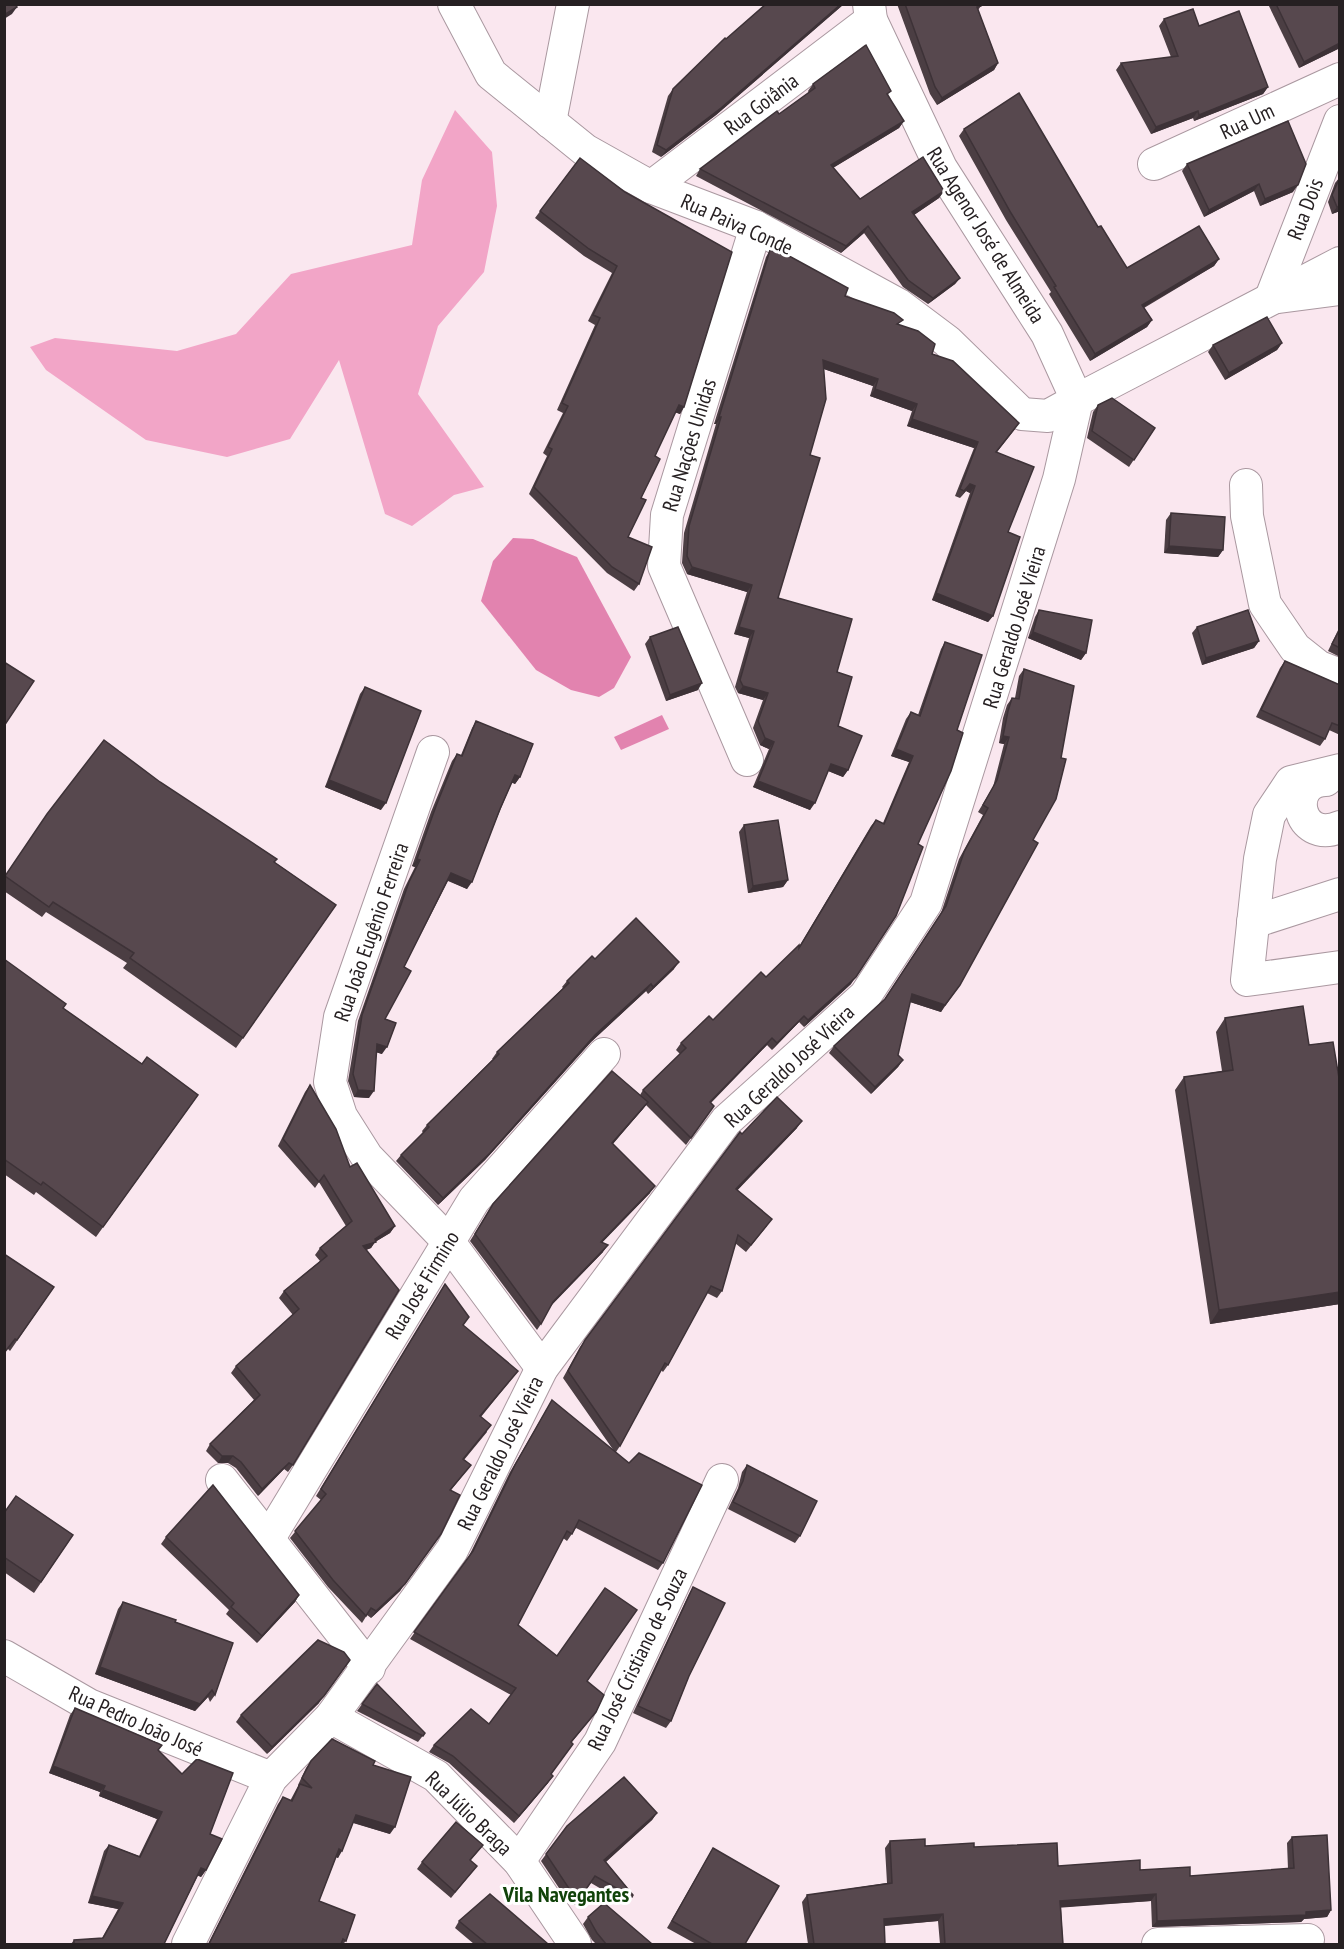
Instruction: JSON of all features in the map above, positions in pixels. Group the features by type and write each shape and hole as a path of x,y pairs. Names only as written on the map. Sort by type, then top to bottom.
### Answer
{"street":[{"name":"Rua Paiva Conde","path":"454,4 491,74 585,150 651,187 756,227 899,305 947,341 1022,414 1048,416 1077,400"},
{"path":"550,122 573,4"},
{"name":"Rua Goiânia","path":"651,187 870,12"},
{"name":"Rua Agenor José de Almeida","path":"870,12 941,168 1047,334 1077,400"},
{"name":"Rua Um","path":"1154,164 1340,79"},
{"name":"Rua Dois","path":"1271,298 1340,121"},
{"name":"Rua Nações Unidas","path":"747,760 664,566 667,515 756,227"},
{"path":"1077,400 1340,262"},
{"path":"1271,298 1340,290"},
{"name":"Rua Geraldo José Vieira","path":"188,1944 271,1778 331,1717 369,1668 452,1550 542,1368 726,1121 865,996 926,903 1059,480 1077,400"},
{"path":"1246,485 1247,516 1265,604 1295,648 1319,667 1340,675"},
{"name":"Rua João Eugênio Ferreira","path":"433,752 340,1017 330,1082 341,1116 367,1157 448,1241 542,1368"},
{"path":"1340,770 1292,782 1269,815 1260,859 1247,980 1340,967"},
{"path":"1339,828 1323,831 1316,829 1304,818 1301,801 1303,794 1314,782 1331,780 1340,783"},
{"path":"1253,922 1339,893"},
{"name":"Rua José Firmino","path":"269,1538 474,1200 604,1054"},
{"path":"222,1480 369,1668"},
{"name":"Rua José Cristiano de Souza","path":"519,1861 600,1742 722,1480"},
{"name":"Rua Pedro João José","path":"4,1656 89,1705 271,1778"},
{"name":"Rua Júlio Braga","path":"331,1717 436,1776 519,1861 574,1944"},
{"path":"1158,1944 1308,1940"}],"shaded area":[{"path":"455,110 492,152 497,206 484,272 438,326 418,394 484,487 454,495 412,526 385,514 339,360 290,439 227,457 146,440 46,370 30,347 55,338 177,351 236,334 291,274 412,245 422,180"},
{"path":"513,538 533,539 577,557 631,657 614,688 599,697 571,690 536,670 481,601 493,561"},
{"path":"662,715 669,729 621,750 614,737"}],"building":[{"path":"4,4 15,4 17,7 4,15"},
{"path":"766,4 841,4 721,108 666,150 657,145 673,89 725,38"},
{"path":"905,4 981,4 977,7 998,63 942,98 935,87"},
{"path":"1276,4 1340,4 1340,43 1304,62"},
{"path":"1193,9 1199,26 1239,11 1268,87 1199,115 1198,111 1156,127 1121,63 1178,56 1164,19"},
{"path":"866,45 891,91 887,94 904,121 831,165 860,199 923,157 944,191 912,212 960,278 933,298 908,280 868,226 846,246 700,169 777,111 779,114 815,88 813,84"},
{"path":"1019,93 1098,227 1101,226 1127,268 1199,226 1219,259 1142,305 1152,320 1095,354 964,129"},
{"path":"1288,121 1306,164 1298,185 1265,199 1259,184 1209,210 1187,164"},
{"path":"580,158 625,192 732,252 684,407 679,405 655,456 660,459 641,498 646,500 628,537 652,547 639,584 612,567 534,487 552,449 548,447 568,406 562,403 600,318 593,315 617,266 589,249 540,211"},
{"path":"1340,177 1340,206 1337,207 1332,195"},
{"path":"770,250 791,257 848,288 845,296 894,313 903,320 897,324 918,331 935,344 932,354 953,361 1019,423 996,452 1034,467 1008,532 1020,537 993,616 936,593 975,486 970,484 964,491 960,489 978,442 912,419 917,404 875,389 878,379 823,360 826,399 810,455 820,458 778,598 852,619 837,672 852,677 838,726 862,736 848,770 831,764 815,803 758,781 774,742 765,738 758,721 768,693 743,686 740,680 754,631 739,627 752,585 692,567 687,556 689,526 721,417 719,417"},
{"path":"1267,317 1282,343 1229,373 1213,345"},
{"path":"1112,398 1155,428 1134,460 1092,431 1098,405"},
{"path":"1171,513 1225,517 1223,550 1169,546"},
{"path":"1039,610 1092,620 1086,653 1033,632"},
{"path":"1248,610 1259,641 1206,658 1197,627"},
{"path":"678,627 702,683 670,695 650,637"},
{"path":"1340,629 1340,648 1332,644"},
{"path":"945,642 982,655 957,730 963,733 951,771 918,844 923,847 896,916 856,977 808,1020 804,1016 777,1043 772,1038 710,1102 714,1106 691,1138 643,1090 686,1048 681,1043 709,1016 713,1020 761,972 766,977 799,945 799,948 876,820 884,824 913,756 896,749 911,712 920,716"},
{"path":"1285,661 1340,685 1340,726 1332,723 1325,739 1261,710"},
{"path":"4,662 34,681 4,726"},
{"path":"1024,669 1074,686 1061,758 1066,759 1056,799 1033,840 1038,843 960,985 945,1005 912,994 898,1055 903,1060 875,1087 834,1046 885,999 946,906 964,852 988,808 983,805 997,780 1009,737 1003,736 1008,711 1012,698 1019,699"},
{"path":"365,687 421,711 386,803 329,780"},
{"path":"476,721 533,744 520,777 515,775 472,882 451,873 404,967 411,971 385,1019 396,1023 387,1047 377,1044 374,1091 358,1090 353,1074 362,1015 409,882 420,860 417,859 436,806 457,754 462,756"},
{"path":"104,740 160,782 277,859 274,862 336,905 243,1038 130,958 134,953 53,902 49,907 5,876 47,814"},
{"path":"778,820 788,880 753,886 744,825"},
{"path":"636,918 679,962 653,987 651,984 595,1035 490,1153 443,1198 401,1155 429,1127 427,1125 499,1054 497,1052 569,983 567,981 592,956 595,959"},
{"path":"4,959 66,1004 63,1008 142,1064 147,1057 198,1095 103,1227 43,1182 41,1185 4,1159"},
{"path":"1303,1006 1309,1045 1333,1042 1340,1084 1340,1292 1219,1310 1184,1077 1233,1070 1225,1018"},
{"path":"612,1071 648,1102 612,1143 655,1186 601,1242 608,1245 553,1302 541,1324 475,1234 493,1204"},
{"path":"310,1085 336,1129 350,1167 357,1163 395,1226 375,1239 376,1242 363,1246 399,1290 293,1465 289,1463 262,1489 241,1462 233,1456 222,1456 210,1444 260,1395 236,1366 299,1309 284,1291 327,1256 320,1248 352,1221 324,1175 319,1182 283,1139"},
{"path":"777,1097 802,1121 736,1189 772,1219 751,1245 738,1235 722,1291 711,1286 668,1365 665,1363 620,1446 568,1371 585,1340 740,1132 742,1134"},
{"path":"4,1254 54,1287 17,1340 15,1339 4,1353"},
{"path":"445,1284 469,1317 463,1325 518,1371 480,1416 491,1425 463,1459 471,1465 450,1490 460,1495 441,1534 405,1584 376,1611 371,1608 366,1616 333,1580 295,1531 326,1494 321,1489"},
{"path":"552,1400 629,1463 639,1453 702,1485 663,1563 579,1520 572,1534 567,1531 518,1625 557,1656 605,1588 637,1610 587,1681 604,1695 596,1712 571,1742 573,1744 551,1774 553,1776 519,1816 453,1756 434,1745 471,1709 489,1724 516,1688 414,1632 473,1551 515,1465"},
{"path":"747,1465 817,1501 800,1536 733,1502 743,1481"},
{"path":"213,1485 299,1595 262,1636 231,1607 234,1603 166,1537"},
{"path":"16,1496 73,1535 41,1582 4,1557 4,1513"},
{"path":"693,1587 725,1603 689,1676 671,1721 638,1706"},
{"path":"123,1602 233,1643 215,1695 212,1690 200,1704 100,1667"},
{"path":"318,1640 344,1652 350,1660 324,1696 272,1747 241,1715"},
{"path":"377,1684 425,1733 423,1736 362,1704"},
{"path":"75,1708 162,1745 158,1750 182,1774 197,1759 233,1773 210,1834 222,1839 206,1870 201,1868 164,1944 74,1944 74,1940 103,1938 123,1903 92,1896 109,1845 140,1857 162,1812 103,1790 105,1786 53,1766"},
{"path":"332,1739 375,1761 373,1765 411,1777 395,1827 356,1815 342,1851 339,1849 319,1901 355,1915 346,1941 343,1939 341,1944 209,1944 283,1797 292,1801 300,1784 312,1788 302,1778 311,1761"},
{"path":"624,1777 657,1813 604,1860 633,1895 632,1897 595,1876 580,1898 570,1890 546,1854 567,1826"},
{"path":"456,1822 483,1845 470,1860 477,1866 455,1892 422,1862"},
{"path":"1327,1835 1331,1910 1306,1912 1306,1915 1157,1921 1156,1894 1060,1901 1063,1944 945,1944 943,1914 884,1919 885,1944 814,1944 807,1895 892,1883 890,1841 925,1839 925,1846 974,1843 974,1847 1057,1843 1058,1866 1140,1860 1140,1870 1190,1867 1190,1876 1294,1868 1292,1837"},
{"path":"713,1848 779,1886 745,1944 712,1944 672,1921"},
{"path":"490,1894 548,1944 487,1944 459,1921"},
{"path":"604,1903 652,1944 606,1944 588,1917"}],"district":[{"name":"Vila Navegantes","path":"566,1894"}]}
